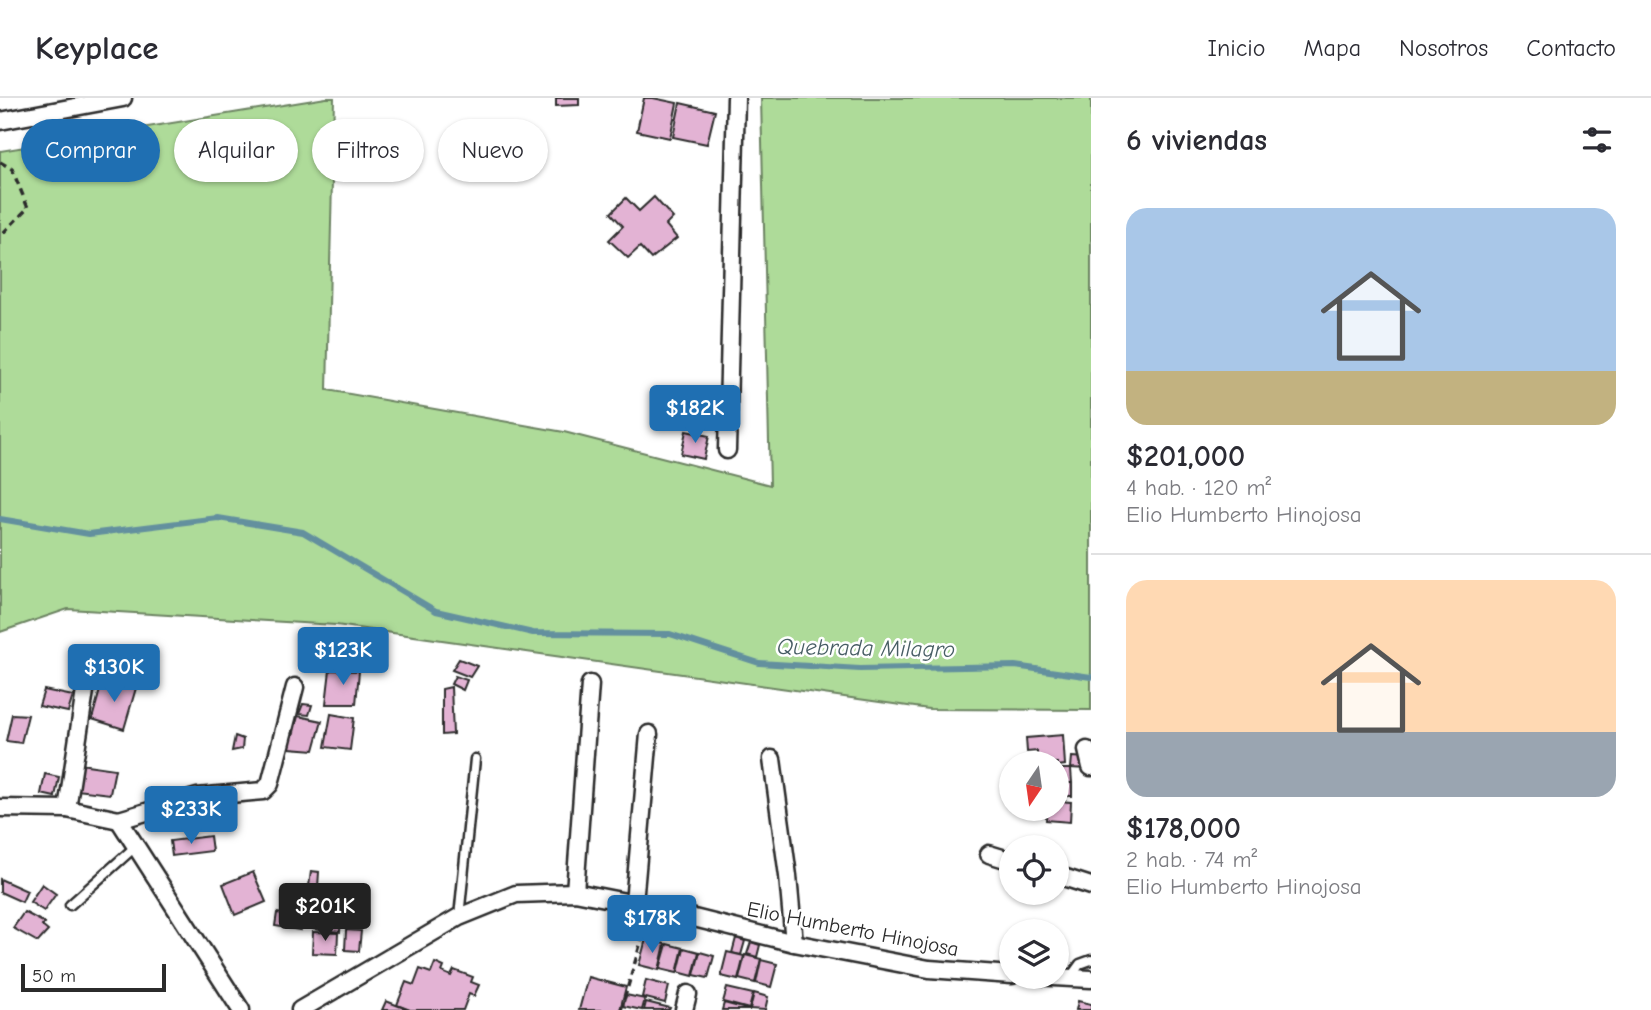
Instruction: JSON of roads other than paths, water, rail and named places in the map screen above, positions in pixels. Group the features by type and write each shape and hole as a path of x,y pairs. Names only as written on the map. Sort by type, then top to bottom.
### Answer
{"street":[{"path":"0,121 123,98"},
{"path":"727,450 736,98"},
{"path":"575,892 590,684"},
{"path":"0,808 67,809 119,820 197,797 263,791 270,784 295,687"},
{"path":"67,809 86,691"},
{"path":"640,905 649,734"},
{"path":"1087,750 1091,767"},
{"path":"772,759 794,943"},
{"path":"119,820 241,1010"},
{"path":"989,855 999,858"},
{"path":"1069,879 1091,886"},
{"name":"Elio Humberto Hinojosa","path":"300,1010 459,917 516,894 575,892 794,943 929,969 999,974"},
{"path":"1069,979 1091,979"}],"lane":[{"path":"459,917 475,759"},
{"path":"70,905 136,846"},
{"path":"1069,979 1080,964 1091,960"}],"waterway":[{"name":"Quebrada Milagro","path":"0,519 89,534 218,518 303,532 436,611 533,633 670,634 759,663 860,669 1015,666 1091,677"}]}
